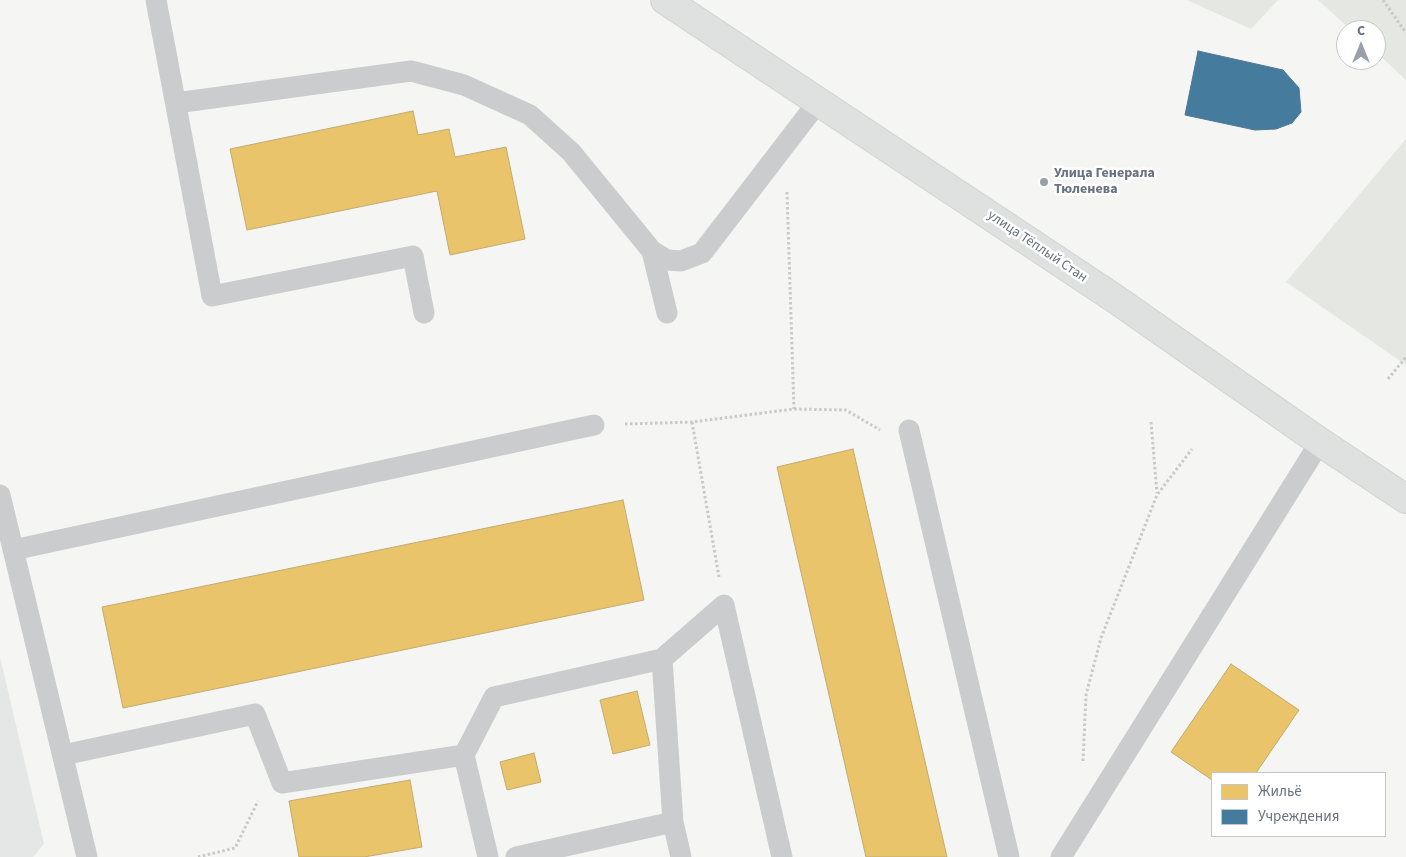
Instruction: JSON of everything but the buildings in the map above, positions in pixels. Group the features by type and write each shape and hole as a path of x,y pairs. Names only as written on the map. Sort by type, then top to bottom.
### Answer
{"street":[{"name":"улица Тёплый Стан","path":"665,0 1114,298 1320,442 1406,499"}],"lane":[{"path":"156,0 212,296 414,256 424,312"},
{"path":"176,103 411,71 464,85 530,115 571,152 652,251 667,260 680,261 702,253 818,102"},
{"path":"652,251 667,312"},
{"path":"13,550 594,425"},
{"path":"911,439 1009,857"},
{"path":"1061,857 1320,442"},
{"path":"0,495 3,519 13,550 87,857"},
{"path":"488,857 464,755 494,697 662,659 724,605 782,857"},
{"path":"662,659 673,822 681,857"},
{"path":"63,755 255,714 282,783 464,755"},
{"path":"516,857 673,822"}],"path":[{"path":"1383,0 1406,33"},
{"path":"787,191 794,409"},
{"path":"1388,379 1406,357"},
{"path":"594,425 692,422 794,409 846,410 911,439"},
{"path":"692,422 724,605"},
{"path":"1151,422 1157,495"},
{"path":"1083,765 1086,695 1101,638 1157,495 1192,449"},
{"path":"198,857 235,848 275,767"}],"shaded area":[{"path":"1187,0 1278,0 1251,29"},
{"path":"1318,0 1406,0 1406,80 1386,61 1386,20 1340,20"},
{"path":"1406,139 1406,365 1286,282"},
{"path":"0,657 44,844 33,857 0,857"}],"place":[{"name":"Улица Генерала Тюленева","path":"1044,182"}]}
